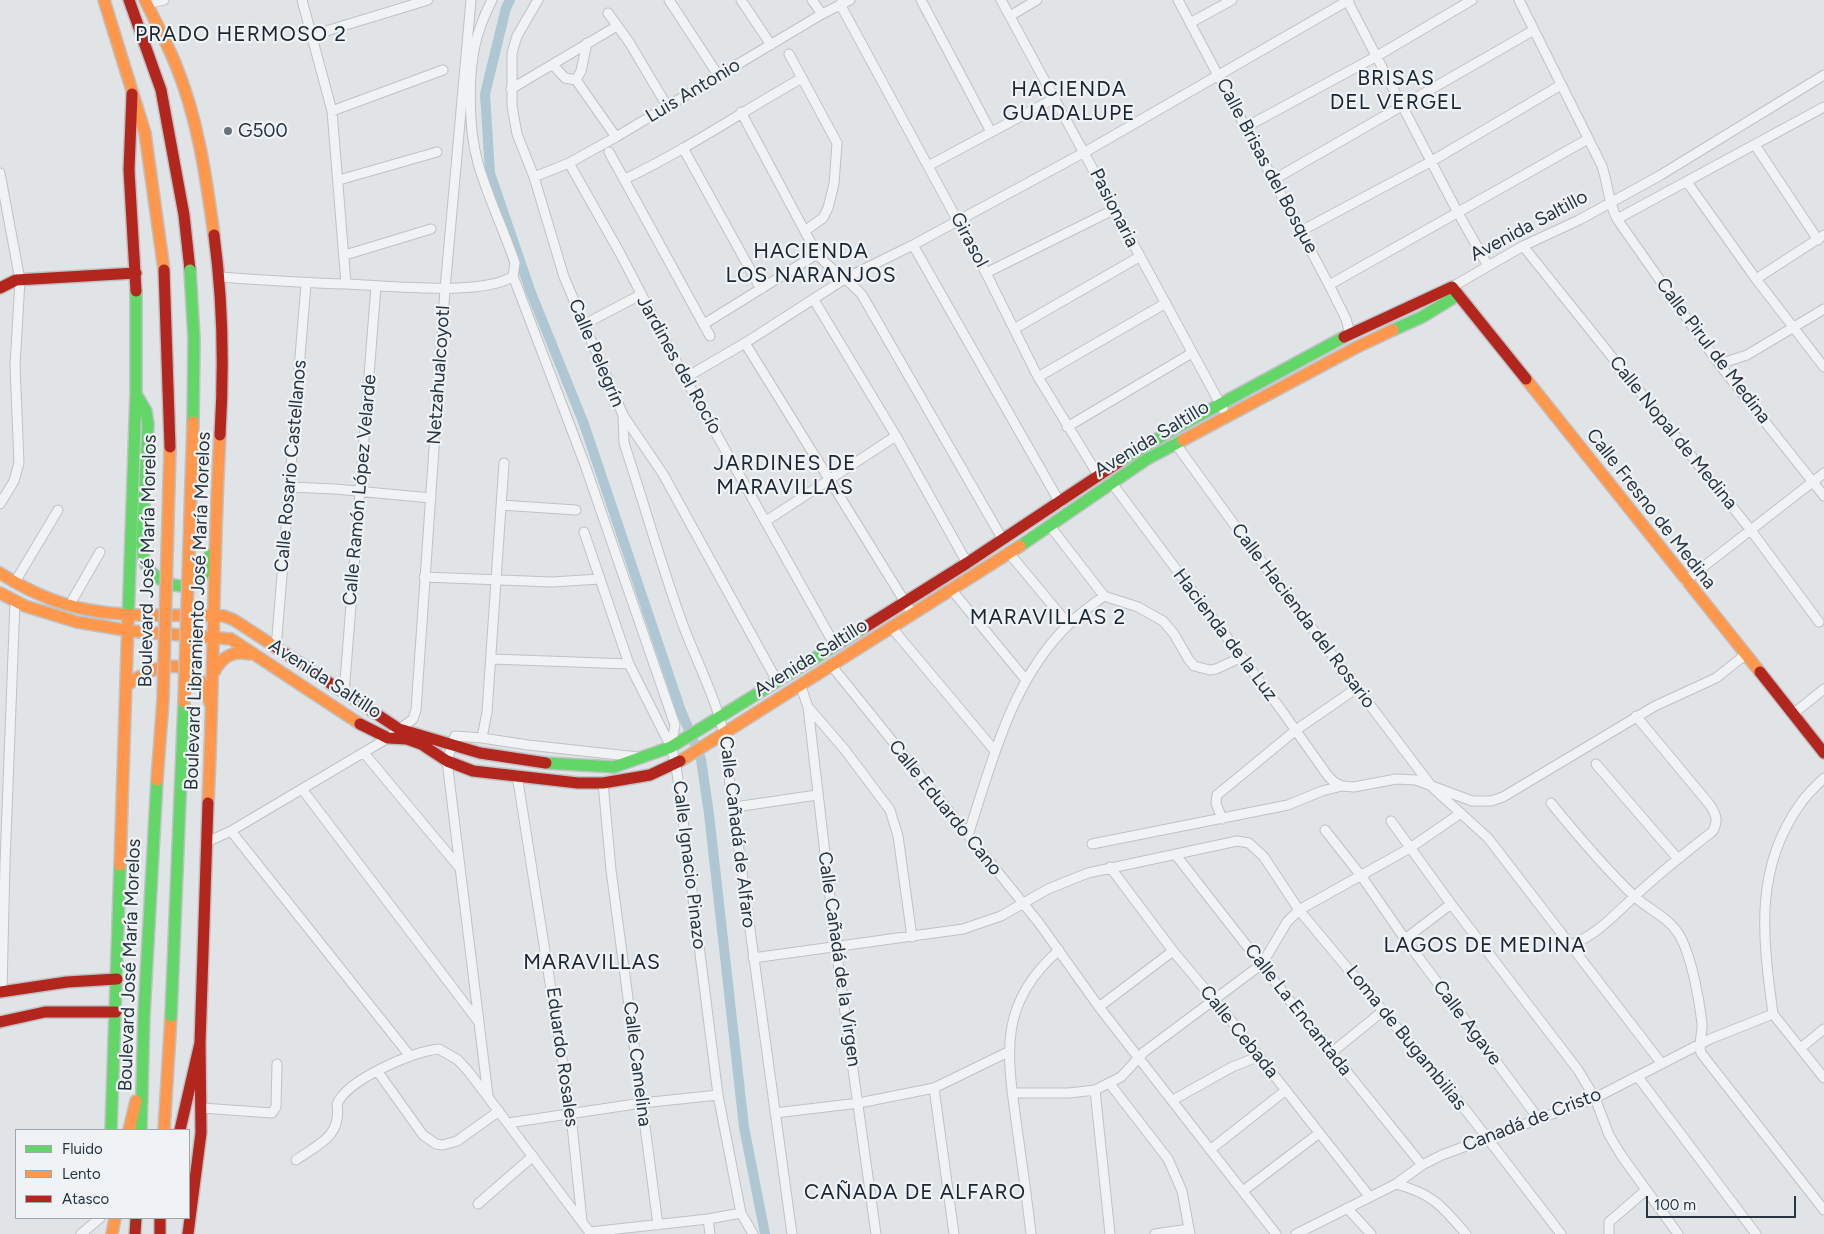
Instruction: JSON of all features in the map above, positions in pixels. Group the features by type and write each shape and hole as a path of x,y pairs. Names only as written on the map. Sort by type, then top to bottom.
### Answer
{"street":[{"name":"Boulevard José María Morelos","path":"104,0 145,133 164,270 169,480 163,700 152,847 144,1014 144,1076 140,1129"},
{"path":"129,0 161,90 184,215 194,322 192,484 185,704 164,1129"},
{"path":"146,2 164,0"},
{"path":"302,0 332,111 346,284"},
{"path":"312,34 428,0"},
{"name":"Netzahualcoyotl","path":"207,842 231,832 388,738 413,719 416,710 445,289 470,0"},
{"path":"492,0 478,32 472,86 473,138 481,172 515,263 513,276 585,466 676,725 671,747"},
{"name":"Calle Pelegrín","path":"538,0 517,36 511,62 511,89 517,134 534,177 564,277 623,415 663,474 777,681"},
{"path":"669,0 718,75"},
{"path":"741,0 771,45"},
{"path":"812,0 822,14"},
{"name":"Luis Antonio","path":"534,177 569,163 616,138 718,75 822,14 850,0"},
{"path":"921,0 990,132"},
{"name":"Pasionaria","path":"1001,0 1085,152 1139,257 1166,303 1226,416"},
{"path":"1010,16 1037,0"},
{"name":"Calle Brisas del Bosque","path":"1178,0 1219,74 1329,285 1346,319 1350,334"},
{"path":"1190,23 1232,0"},
{"path":"685,378 745,343 846,278 912,245 1085,152 1348,0 1457,211 1488,266"},
{"path":"1246,127 1377,56 1472,0"},
{"path":"1519,0 1608,181 1609,203"},
{"name":"Boulevard Libramiento José María Morelos","path":"146,2 174,63 187,98 204,164 220,277 222,402 214,539 214,672 200,1043 202,1108 190,1216"},
{"name":"Girasol","path":"840,4 958,220 1038,377 1098,475"},
{"path":"608,13 629,42 667,106"},
{"path":"511,89 617,26"},
{"path":"1273,180 1404,107 1534,30"},
{"path":"576,80 581,71 587,43"},
{"path":"789,54 832,131 838,150 834,184 828,208 823,218 806,230"},
{"path":"553,65 564,78 576,80 616,138"},
{"path":"332,111 443,70"},
{"name":"Avenida Saltillo","path":"0,593 16,602 56,618 104,629 214,636 231,639 353,720 388,738 407,739 421,744 447,761 473,771 578,783 603,783 650,775 676,765 691,756 800,684 1009,553 1111,482 1176,443 1310,374 1355,348 1422,317 1466,280 1488,266 1659,176 1824,75"},
{"path":"625,179 683,148 741,112 802,78"},
{"path":"1301,231 1432,161 1560,85"},
{"path":"111,1129 118,979 127,614 136,394 136,273 129,170 132,94"},
{"path":"928,166 1055,98"},
{"path":"1617,219 1824,107"},
{"path":"741,112 806,230 817,254 830,269 846,278 862,295 1003,540"},
{"path":"1329,285 1457,211 1588,139"},
{"path":"1755,145 1821,238 1756,279"},
{"path":"683,148 761,289"},
{"path":"338,180 437,152"},
{"path":"609,152 710,336"},
{"name":"Jardines del Rocío","path":"569,163 621,255 640,295 685,378 834,644"},
{"path":"0,173 20,280 15,366 19,463 14,481 0,504"},
{"path":"1687,182 1756,279 1824,368"},
{"name":"Calle Pirul de Medina","path":"1609,203 1617,219 1719,364 1824,496"},
{"path":"986,273 1115,210"},
{"path":"345,255 431,229"},
{"path":"912,245 1060,503"},
{"name":"Calle Nopal de Medina","path":"1524,246 1750,529 1819,622"},
{"path":"704,324 817,254"},
{"path":"1014,329 1139,257"},
{"path":"0,288 11,281 20,280 136,273"},
{"path":"220,277 306,284 445,289 498,283 513,276"},
{"name":"Calle Rosario Castellanos","path":"276,648 306,284"},
{"name":"Calle Ramón López Velarde","path":"344,694 376,286"},
{"name":"Avenida Saltillo","path":"0,573 34,594 85,610 127,614 214,615 234,620 400,729 452,746 480,753 578,767 614,766 643,758 671,747 967,563 1060,503 1098,475 1167,433 1350,334 1455,291"},
{"name":"Calle Fresno de Medina","path":"1455,291 1824,753"},
{"path":"583,325 640,295"},
{"path":"814,300 896,436 967,563"},
{"path":"1038,377 1166,303"},
{"path":"1719,364 1747,356 1824,309"},
{"path":"745,343 913,614"},
{"path":"1067,427 1192,353"},
{"path":"136,394 146,411 148,424 142,546 146,564 153,574 171,585 183,586 192,584 204,574 214,539"},
{"name":"Calle Cañadá de Alfaro","path":"623,415 624,443 679,614 717,719 721,736 729,751 730,777 753,958 792,1234"},
{"path":"766,521 896,436"},
{"name":"Calle Hacienda del Rosario","path":"1176,443 1432,787 1488,838 1662,1064"},
{"path":"482,738 488,712 504,462"},
{"path":"1685,581 1824,473"},
{"name":"Hacienda de la Luz","path":"1111,482 1296,730 1328,776 1342,786"},
{"path":"289,487 431,498"},
{"path":"501,505 576,510"},
{"path":"16,582 58,510"},
{"path":"1050,526 1104,596 1138,607 1163,621 1174,634 1194,666 1210,670 1242,658"},
{"name":"Calle Ignacio Pinazo","path":"584,532 629,664 671,747 676,765 718,1095 741,1213 753,1234"},
{"path":"69,606 100,552"},
{"path":"1009,553 1068,624"},
{"path":"424,577 552,582 600,579"},
{"path":"951,589 1026,680"},
{"path":"968,836 994,752 1026,680 1068,624 1104,596"},
{"path":"16,602 9,762 2,865 1,992 59,983 118,979"},
{"path":"892,628 994,752"},
{"path":"214,672 224,657 234,652 263,660"},
{"path":"1432,787 1472,801 1492,801 1503,797 1636,716 1679,693 1695,689 1716,678 1745,655"},
{"path":"492,659 629,664"},
{"name":"Calle Eduardo Cano","path":"831,666 1059,950 1099,1007 1276,1234"},
{"path":"126,686 148,671 158,668 182,668 197,676 203,684 212,710"},
{"name":"Calle Cañadá de la Virgen","path":"800,684 808,707 836,948 876,1234"},
{"path":"1222,819 1216,803 1217,795 1296,730 1357,688"},
{"path":"1793,714 1824,689"},
{"path":"808,707 845,750 890,810 898,836 912,937"},
{"path":"1572,945 1593,935 1634,897 1712,832 1717,823 1715,812 1710,805 1636,716"},
{"path":"488,1096 447,761 455,736 643,758"},
{"path":"364,753 459,867"},
{"path":"0,768 9,762"},
{"path":"1596,764 1678,859"},
{"name":"Eduardo Rosales","path":"517,775 571,1115 582,1221"},
{"path":"1824,778 1801,802 1784,830 1768,880 1763,943 1773,1014 1802,1047 1824,1078"},
{"name":"Calle Hacienda del Rosario","path":"1092,844 1288,805 1322,791 1342,786 1354,787 1396,779 1416,780 1432,787"},
{"name":"Calle Camelina","path":"603,783 611,870 658,1226"},
{"path":"302,789 478,1021"},
{"path":"735,807 818,794"},
{"path":"1552,803 1577,835 1634,897 1672,925 1681,939 1693,977 1703,1025 1699,1045 1706,1062 1824,1210"},
{"path":"1012,1093 1069,1093 1096,1090 1110,1084 1121,1077 1138,1057 1262,964 1287,922 1299,910 1410,848 1461,813"},
{"path":"1391,821 1451,904 1554,1036 1578,1070 1595,1098 1609,1134 1645,1191 1678,1234"},
{"name":"Calle Agave","path":"1325,830 1362,876 1405,939 1538,1118"},
{"path":"231,832 410,1056"},
{"name":"Loma de Bugambilias","path":"1175,854 1237,841 1249,843 1264,857 1299,910 1487,1138 1561,1234"},
{"path":"753,958 912,937 982,924 1071,879 1110,868 1175,854"},
{"name":"Calle La Encantada","path":"1175,854 1331,1053 1422,1165"},
{"name":"Calle Cebada","path":"1110,868 1173,951 1260,1056 1318,1134 1370,1196"},
{"path":"1405,939 1451,904"},
{"path":"1032,1234 1008,1052 1015,1015 1028,985 1042,965 1059,950"},
{"path":"1099,1007 1173,951"},
{"path":"1331,1053 1383,1011"},
{"path":"0,1022 45,1012 116,1012"},
{"name":"Canadá de Cristo","path":"1296,1234 1396,1184 1422,1165 1465,1144 1487,1138 1595,1098 1699,1045 1773,1014"},
{"path":"1802,1047 1824,1029"},
{"path":"180,1129 200,1043"},
{"path":"296,1160 332,1133 339,1117 337,1104 345,1091 410,1056 433,1050 447,1053 463,1066 488,1096 591,1233 634,1231 741,1213"},
{"path":"775,1113 859,1103 934,1088 1008,1052"},
{"path":"1173,1100 1232,1067 1260,1056"},
{"path":"202,1108 272,1113 276,1107 277,1064"},
{"path":"378,1072 424,1135 436,1144 443,1146 457,1141 499,1111"},
{"path":"129,1129 144,1076"},
{"path":"1638,1077 1756,1234"},
{"path":"1110,1084 1168,1159 1182,1191 1190,1232 1155,1234"},
{"path":"934,1088 954,1234"},
{"path":"1096,1090 1110,1234"},
{"path":"1210,1150 1286,1090"},
{"path":"508,1123 642,1103 718,1095"},
{"path":"1242,1191 1318,1134"},
{"path":"478,1204 533,1156"},
{"path":"1396,1184 1418,1190 1441,1204 1466,1234"},
{"path":"1609,1234 1609,1222 1645,1191"},
{"path":"1346,1208 1371,1234"},
{"path":"81,1234 99,1219"},
{"path":"108,1234 109,1219"},
{"path":"112,1234 115,1219"},
{"path":"135,1234 136,1219"},
{"path":"160,1219 160,1234"},
{"name":"Boulevard Libramiento José María Morelos","path":"188,1234 190,1219"},
{"path":"708,1219 710,1234"}],"waterway":[{"path":"510,0 506,8 485,94 490,173 530,290 584,424 681,711 701,759 709,814 744,1127 765,1234"}],"traffic: fast":[{"path":"190,270 194,339 193,422"},
{"path":"128,621 136,394 136,291"},
{"path":"1393,330 1422,317 1458,295"},
{"path":"1119,462 1167,433 1344,337"},
{"path":"136,394 146,411 148,424 142,546 146,565 157,577 164,581 180,586 188,585 202,577 210,555"},
{"path":"1020,546 1147,459 1183,440"},
{"path":"546,763 614,767 671,747 862,629"},
{"path":"171,1016 184,702"},
{"path":"144,1014 157,780"},
{"path":"111,1129 120,865"},
{"path":"141,1129 144,1014"}],"traffic: slow":[{"path":"104,0 145,133 164,270"},
{"path":"145,0 172,55 190,105 204,170 214,235"},
{"path":"1183,440 1355,348 1393,330"},
{"path":"1526,379 1760,672"},
{"path":"184,702 193,422"},
{"path":"208,803 220,435"},
{"path":"157,780 163,700 170,447"},
{"path":"680,761 1020,546"},
{"path":"0,573 29,590 83,609 135,615 224,616 234,620 277,648"},
{"path":"0,593 25,606 77,622 131,631 231,639 360,724"},
{"path":"120,865 128,621"},
{"path":"214,672 220,662 228,656 237,653 249,654"},
{"path":"126,686 142,675 152,671 171,666 180,667 189,670 200,680 211,705"},
{"path":"164,1129 171,1016"},
{"path":"129,1129 136,1101"},
{"path":"112,1234 115,1219"}],"traffic: jam":[{"path":"129,0 161,90 184,215 190,270"},
{"path":"132,94 129,170 136,291"},
{"path":"214,235 222,335 220,435"},
{"path":"164,270 170,447"},
{"path":"0,288 16,280 136,273"},
{"path":"1344,337 1452,287 1526,379"},
{"path":"862,629 967,563 1119,462"},
{"path":"277,648 399,729 480,753 546,763"},
{"path":"1760,672 1824,753"},
{"path":"360,724 388,738 407,739 421,744 447,761 473,771 578,783 603,783 650,775 680,761"},
{"path":"190,1218 201,1133 200,1043 208,803"},
{"path":"0,992 67,982 117,979"},
{"path":"0,1022 45,1012 116,1012"},
{"path":"180,1129 200,1043"},
{"path":"135,1234 136,1219"},
{"path":"160,1219 160,1234"},
{"path":"188,1234 190,1219"}],"place":[{"name":"G500","path":"228,131"}],"district":[{"name":"PRADO HERMOSO 2","path":"241,35"},
{"name":"BRISAS DEL VERGEL","path":"1396,91"},
{"name":"HACIENDA GUADALUPE","path":"1069,102"},
{"name":"HACIENDA LOS NARANJOS","path":"811,264"},
{"name":"JARDINES DE MARAVILLAS","path":"785,476"},
{"name":"MARAVILLAS 2","path":"1048,618"},
{"name":"LAGOS DE MEDINA","path":"1485,946"},
{"name":"MARAVILLAS","path":"592,963"},
{"name":"CAÑADA DE ALFARO","path":"915,1193"}]}
